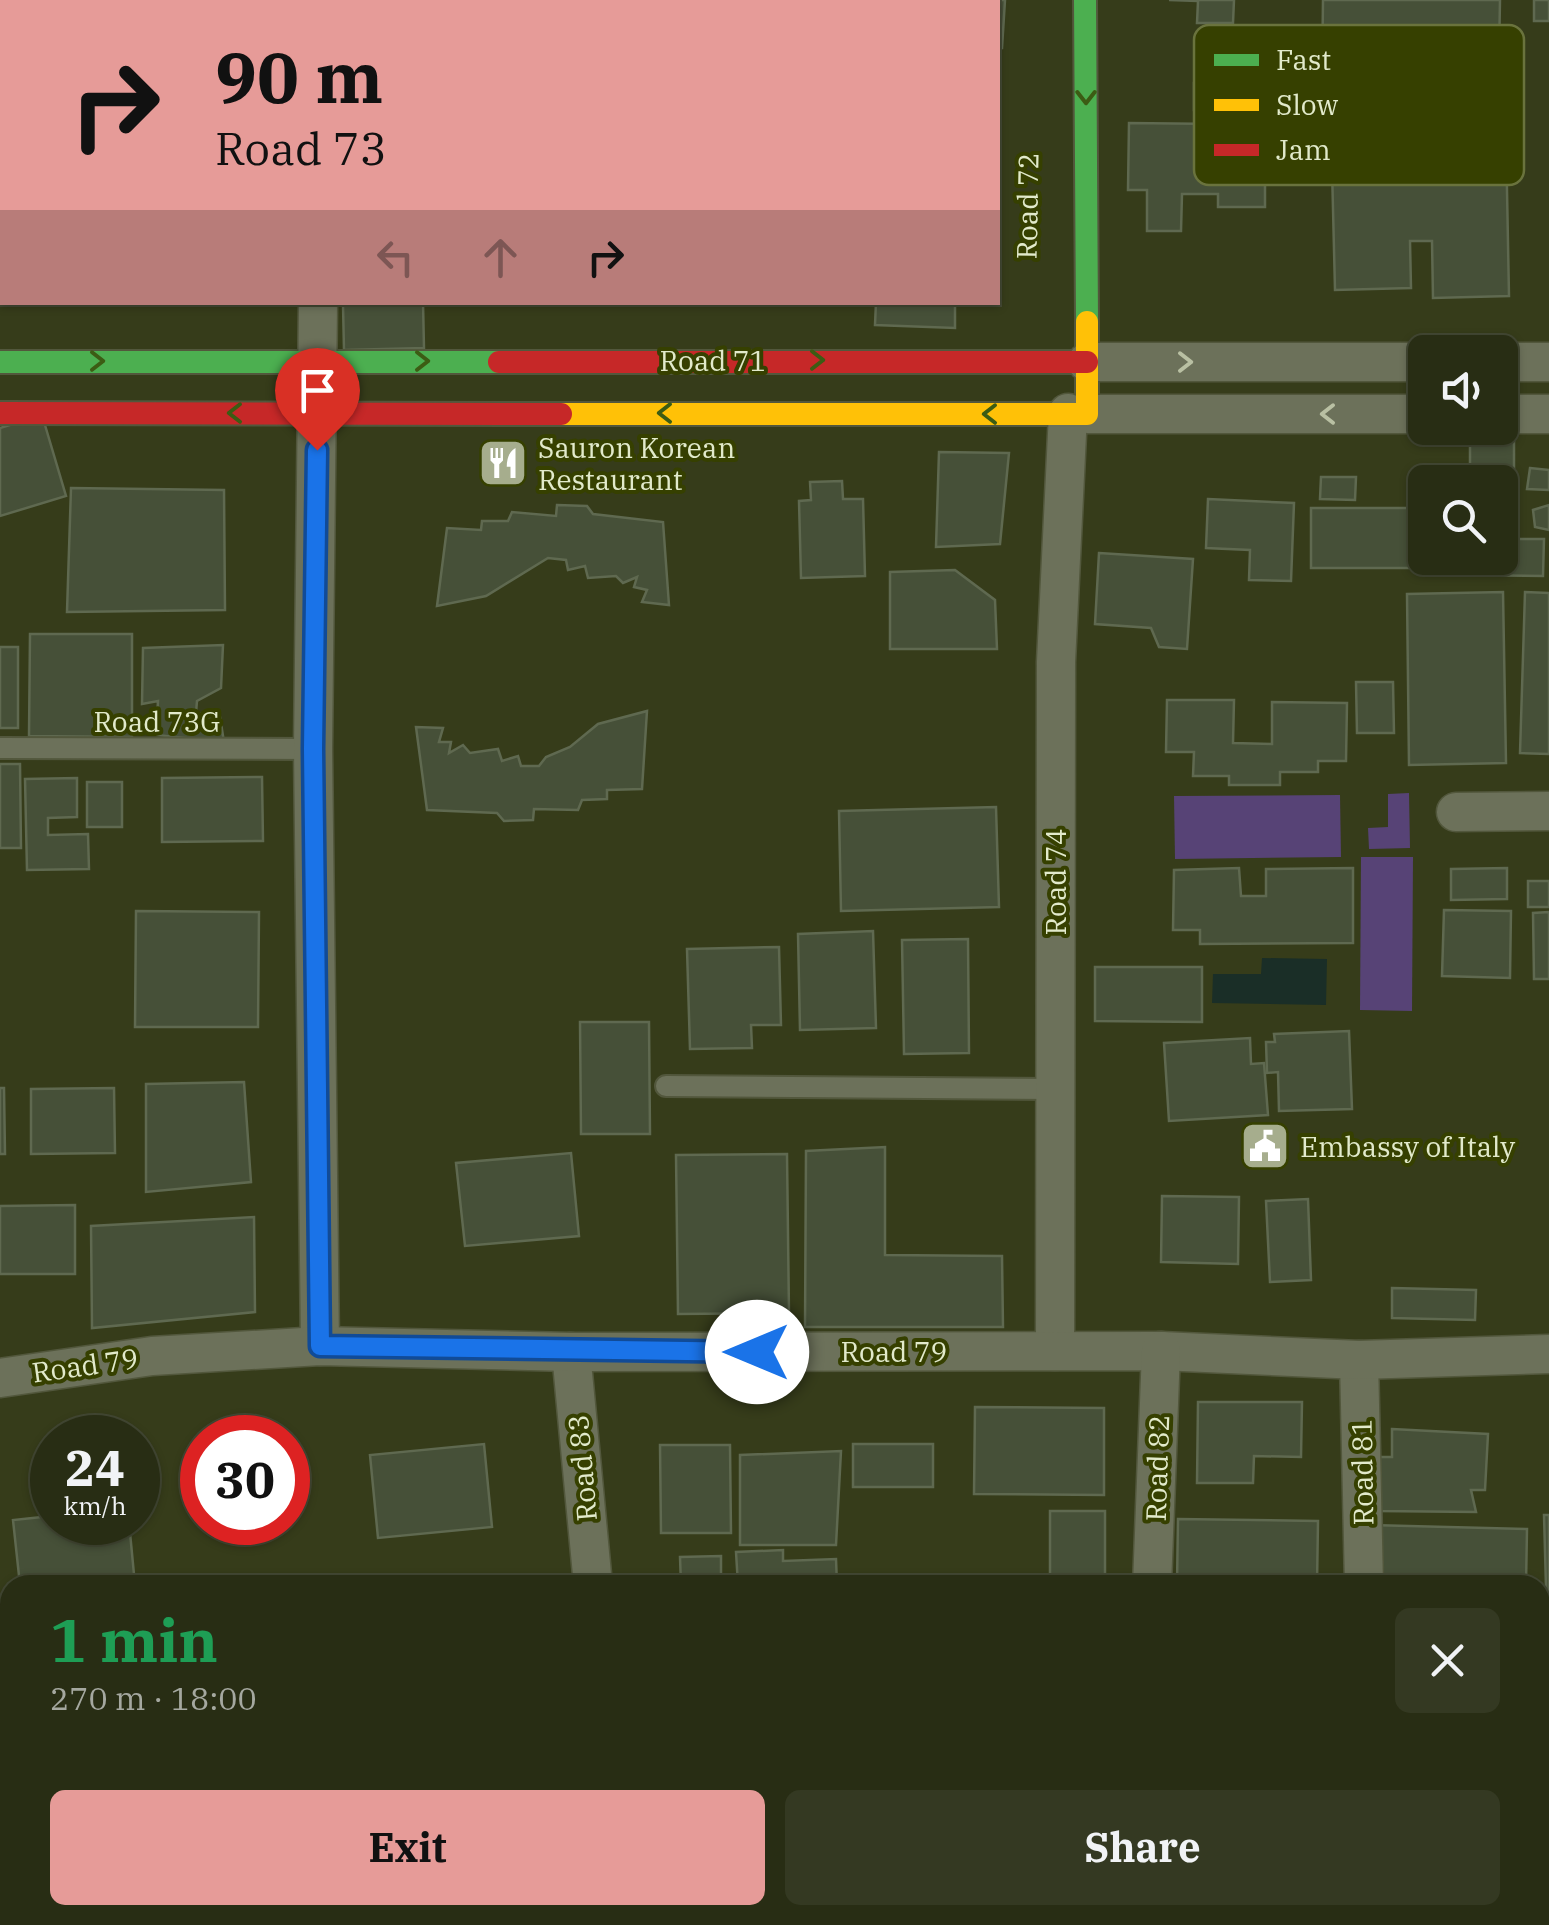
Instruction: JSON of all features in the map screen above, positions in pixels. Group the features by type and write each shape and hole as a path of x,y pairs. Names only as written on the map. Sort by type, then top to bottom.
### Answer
{"street":[{"path":"1064,384 1085,0"},
{"path":"318,305 313,749 320,1346"},
{"name":"Road 71","path":"0,362 318,361 1064,384 1408,413"},
{"path":"1518,362 1549,362"},
{"name":"Road 71","path":"0,413 318,413 1064,384 1408,363"},
{"name":"Road 74","path":"1054,1351 1056,662 1064,384"},
{"path":"1518,414 1549,414"},
{"path":"1456,812 1549,811"},
{"name":"Road 79","path":"0,1378 152,1356 320,1346 572,1352 1161,1352 1359,1360 1549,1354"},
{"name":"Road 83","path":"572,1352 592,1575"},
{"name":"Road 82","path":"1152,1575 1161,1352"},
{"name":"Road 81","path":"1359,1360 1364,1575"}],"lane":[{"name":"Road 73G","path":"0,748 313,749"},
{"path":"666,1086 1054,1090"}],"shaded area":[{"path":"1409,793 1410,848 1369,849 1368,828 1388,827 1388,794"},
{"path":"1340,795 1341,857 1175,859 1174,796"},
{"path":"1361,857 1413,857 1412,1011 1360,1010"},
{"path":"1262,958 1327,959 1326,1005 1212,1003 1213,974 1261,974"}],"building":[{"path":"1000,0 1005,0 1002,48"},
{"path":"1169,0 1234,0 1233,23 1197,23 1198,1"},
{"path":"1323,0 1500,0 1500,25 1323,25"},
{"path":"1534,0 1549,0 1549,21 1534,21"},
{"path":"1129,123 1194,124 1194,185 1265,185 1265,207 1218,207 1218,194 1182,194 1181,231 1147,231 1147,190 1128,190"},
{"path":"1332,185 1507,185 1509,296 1433,298 1432,241 1410,241 1411,288 1335,290"},
{"path":"343,305 423,305 424,348 344,350"},
{"path":"876,305 955,305 955,328 875,325"},
{"path":"42,415 66,496 0,516 0,428"},
{"path":"1470,445 1514,445 1514,465 1470,465"},
{"path":"939,452 1009,453 1000,544 936,547"},
{"path":"1530,468 1549,470 1549,490 1527,489"},
{"path":"1321,477 1356,477 1355,500 1320,499"},
{"path":"842,481 843,499 863,499 865,576 801,578 799,501 811,500 810,482"},
{"path":"71,488 224,490 225,610 67,612"},
{"path":"1208,499 1294,503 1291,581 1249,580 1250,550 1206,548"},
{"path":"557,505 587,506 593,514 663,522 669,605 642,602 647,590 634,587 637,577 623,583 616,576 588,578 585,566 568,570 566,560 548,558 486,596 437,606 447,528 481,530 482,521 508,521 512,512 556,516"},
{"path":"1549,505 1549,530 1535,527 1533,510"},
{"path":"1311,508 1408,508 1408,568 1311,568"},
{"path":"1518,539 1544,539 1543,576 1449,575 1518,575"},
{"path":"1099,553 1193,559 1187,649 1159,647 1151,628 1095,624"},
{"path":"955,570 995,600 997,649 890,649 890,572"},
{"path":"1503,592 1506,763 1409,765 1407,594"},
{"path":"1525,592 1549,593 1549,754 1520,753"},
{"path":"30,634 132,634 132,737 29,736"},
{"path":"223,645 221,688 197,701 196,713 220,717 224,742 156,735 158,701 142,704 143,648"},
{"path":"0,647 18,647 18,728 0,728"},
{"path":"1356,682 1393,682 1394,733 1357,733"},
{"path":"1167,700 1234,700 1233,743 1272,744 1272,702 1347,703 1346,761 1318,761 1318,772 1280,772 1280,785 1229,785 1229,776 1193,776 1194,752 1166,752"},
{"path":"647,711 642,789 607,790 607,799 582,800 578,810 534,809 533,820 504,821 497,813 427,810 416,727 443,728 439,742 451,742 449,753 463,745 470,753 498,749 502,761 518,756 521,766 539,766 546,757 570,747 598,724"},
{"path":"0,764 20,764 21,848 0,848"},
{"path":"262,777 263,841 162,842 162,778"},
{"path":"77,778 77,817 48,818 48,835 88,834 89,869 27,870 25,779"},
{"path":"87,782 122,782 122,827 87,827"},
{"path":"996,807 999,907 841,911 839,811"},
{"path":"1239,868 1241,896 1266,896 1266,869 1353,868 1353,943 1200,944 1200,930 1173,930 1174,870"},
{"path":"1507,868 1507,899 1451,900 1451,869"},
{"path":"1528,881 1549,881 1549,907 1528,907"},
{"path":"1444,910 1511,911 1510,978 1442,976"},
{"path":"136,911 259,912 258,1027 135,1027"},
{"path":"1549,912 1549,979 1534,979 1533,913"},
{"path":"873,931 876,1028 800,1030 798,934"},
{"path":"968,939 969,1053 904,1054 902,940"},
{"path":"779,947 781,1025 751,1025 752,1048 690,1049 687,949"},
{"path":"1095,967 1202,967 1202,1022 1095,1021"},
{"path":"580,1022 649,1022 650,1134 581,1134"},
{"path":"1349,1031 1352,1109 1279,1111 1278,1072 1267,1073 1266,1042 1275,1042 1274,1034"},
{"path":"1250,1038 1251,1064 1264,1063 1268,1115 1169,1121 1164,1043"},
{"path":"244,1082 251,1182 146,1192 146,1084"},
{"path":"0,1088 4,1088 5,1154 0,1154"},
{"path":"114,1088 115,1153 31,1154 31,1089"},
{"path":"885,1147 885,1255 1002,1256 1003,1327 805,1327 806,1151"},
{"path":"571,1153 579,1236 465,1246 456,1163"},
{"path":"787,1154 789,1313 678,1314 676,1155"},
{"path":"1162,1196 1239,1197 1238,1264 1161,1262"},
{"path":"1308,1199 1311,1280 1270,1282 1266,1201"},
{"path":"75,1205 75,1274 0,1274 0,1206"},
{"path":"254,1217 255,1312 92,1328 91,1226"},
{"path":"1392,1288 1476,1290 1475,1320 1392,1318"},
{"path":"1198,1402 1302,1402 1301,1457 1254,1456 1253,1483 1197,1483"},
{"path":"975,1407 1104,1408 1104,1495 974,1494"},
{"path":"1392,1429 1488,1434 1485,1490 1471,1490 1476,1512 1378,1511 1376,1457 1392,1457"},
{"path":"484,1444 492,1527 378,1538 370,1455"},
{"path":"853,1444 933,1444 933,1487 853,1487"},
{"path":"660,1445 730,1445 731,1533 661,1533"},
{"path":"841,1451 836,1545 740,1545 740,1455"},
{"path":"1050,1511 1105,1511 1105,1575 1050,1575"},
{"path":"1544,1515 1549,1515 1549,1575 1546,1575"},
{"path":"30,1518 30,1545 131,1545 134,1575 19,1575 13,1520"},
{"path":"1178,1519 1318,1521 1317,1575 1177,1575"},
{"path":"1370,1525 1527,1529 1526,1575 1368,1575"},
{"path":"783,1550 783,1561 836,1559 837,1575 737,1575 736,1552"},
{"path":"721,1556 721,1575 681,1575 680,1557"}],"traffic: fast":[{"path":"1085,0 1087,322"},
{"path":"0,362 499,362"}],"traffic: slow":[{"path":"561,414 1087,414 1087,322"}],"traffic: jam":[{"path":"499,362 1087,362"},
{"path":"0,413 561,414"}],"place":[{"name":"Sauron Korean Restaurant","path":"503,463"},
{"name":"Embassy of Italy","path":"1265,1146"}],"route":[{"path":"317,450 313,749 320,1346 757,1352"}]}
